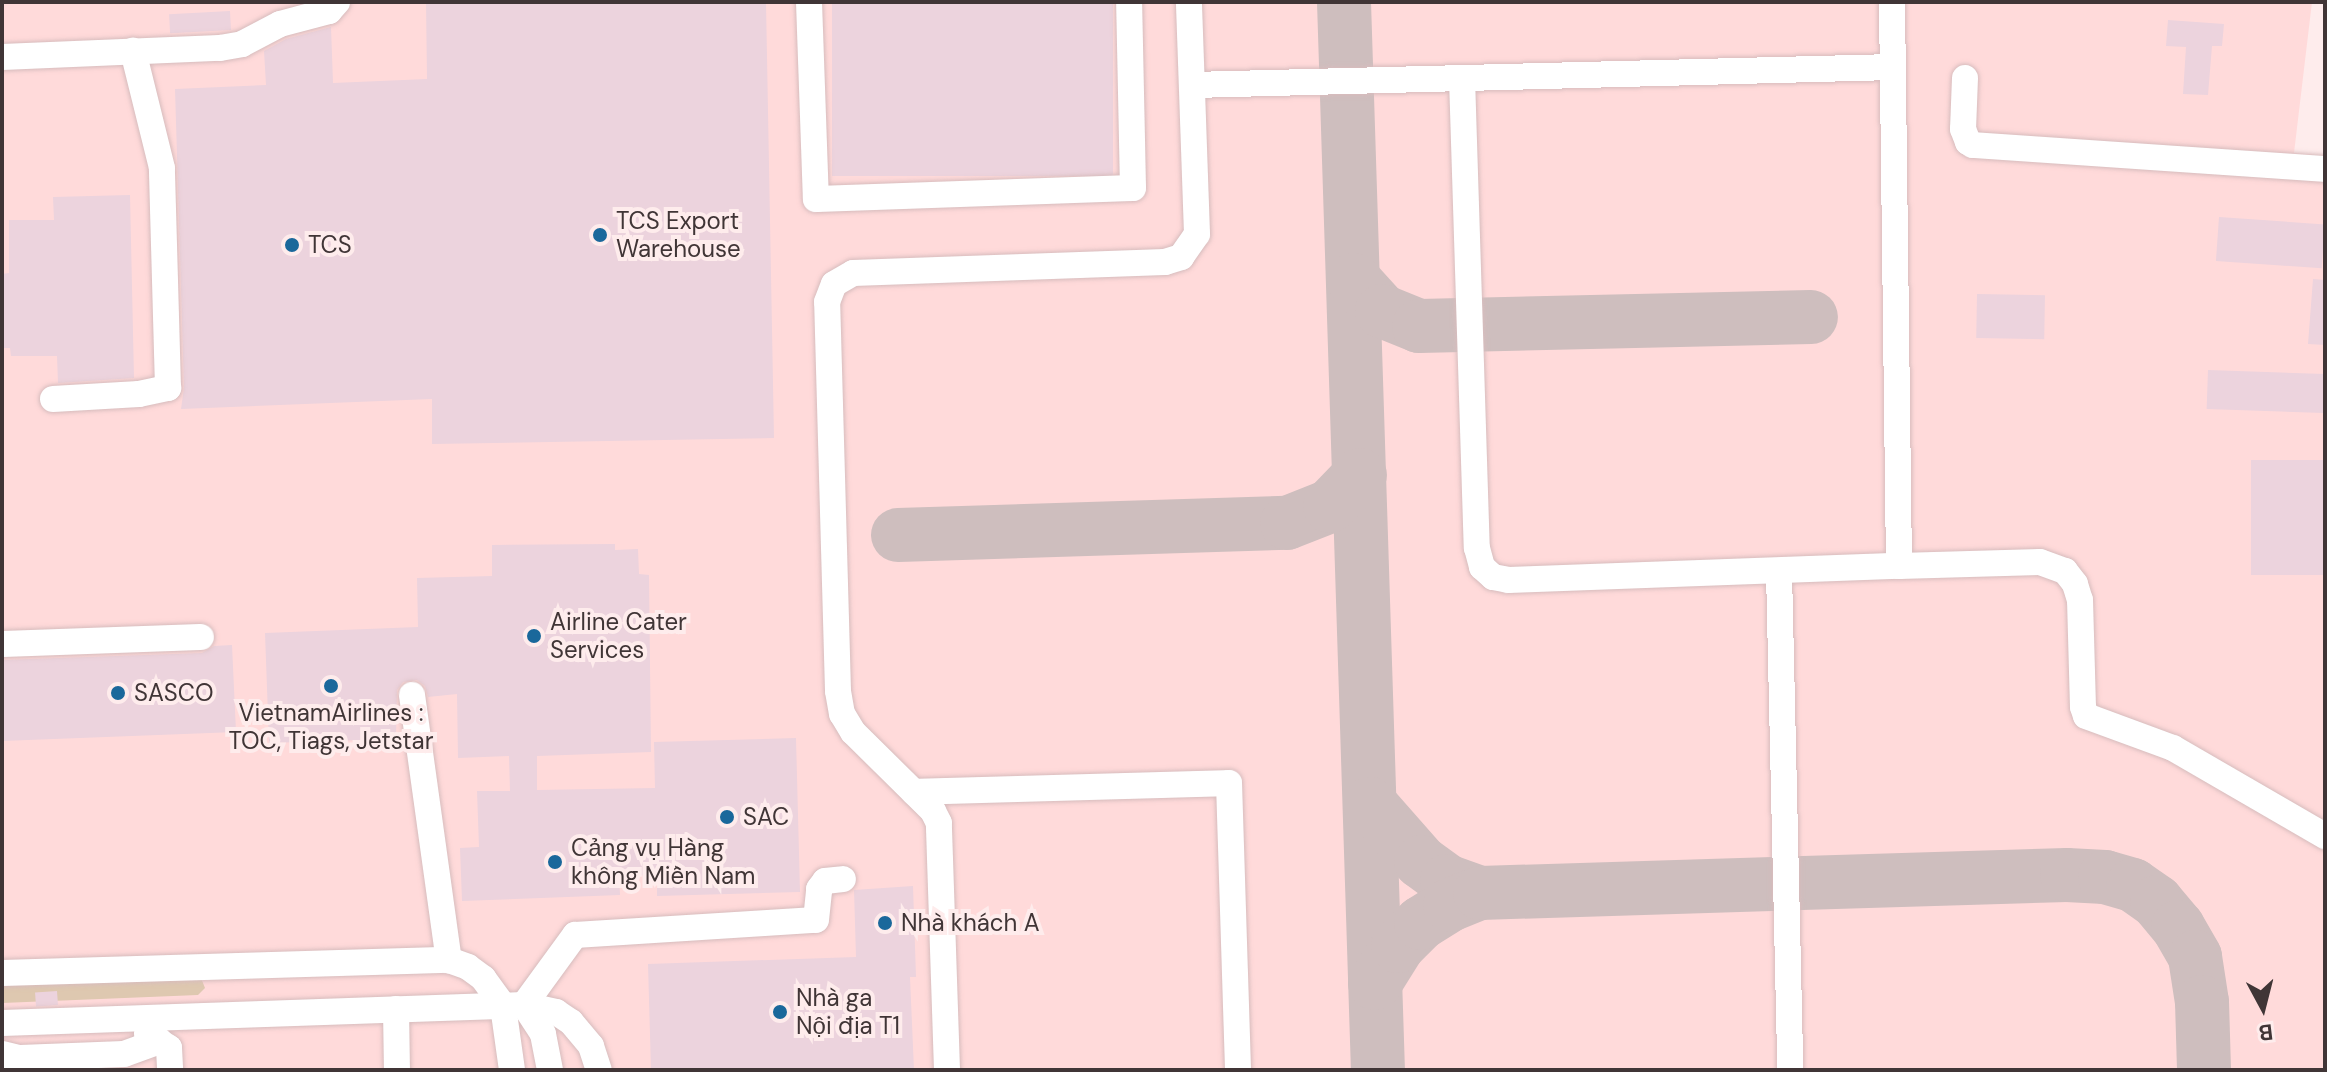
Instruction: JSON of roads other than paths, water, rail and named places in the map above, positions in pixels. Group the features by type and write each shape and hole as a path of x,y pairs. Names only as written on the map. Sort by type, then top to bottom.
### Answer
{"street":[{"path":"2,57 242,44 280,24 329,11 337,2"},
{"path":"809,2 816,199 1133,188 1129,2"},
{"path":"947,1070 939,823 933,811 853,732 842,714 840,702 826,313 830,292 841,278 866,271 1165,262 1181,257 1197,234 1189,2"},
{"path":"1892,2 1899,566"},
{"path":"53,399 139,394 168,388 162,168 133,51"},
{"path":"1192,85 1893,67"},
{"path":"1462,78 1477,548 1482,567 1493,577 1508,580 2040,562 2065,571 2075,584 2080,600 2083,707 2086,716 2173,748 2325,836"},
{"path":"1965,78 1963,129 1968,142 1973,145 2325,169"},
{"path":"1779,571 1790,1070"},
{"path":"2,644 201,637"},
{"path":"412,695 449,960"},
{"path":"914,792 1229,783 1238,1070"},
{"path":"512,1070 513,1006 570,941 582,932 816,920 819,889 825,881 843,879"},
{"path":"2,973 449,960 468,967 483,978 543,1034 550,1070"},
{"path":"2,1023 513,1006 556,1012 577,1028 591,1046 599,1070"},
{"path":"396,1009 397,1070"},
{"path":"122,1019 169,1048 170,1070"},
{"path":"2,1054 20,1058 124,1054 160,1041"}],"place":[{"name":"TCS Export Warehouse","path":"600,235"},
{"name":"TCS","path":"292,245"},
{"name":"Airline Cater Services","path":"534,636"},
{"name":"VietnamAirlines : TOC, Tiags, Jetstar","path":"331,686"},
{"name":"SASCO","path":"118,693"},
{"name":"SAC","path":"727,817"},
{"name":"Cảng vụ Hàng không Miền Nam","path":"555,862"},
{"name":"Nhà khách A","path":"885,923"},
{"name":"Nhà ga Nội địa T1","path":"780,1012"}]}
